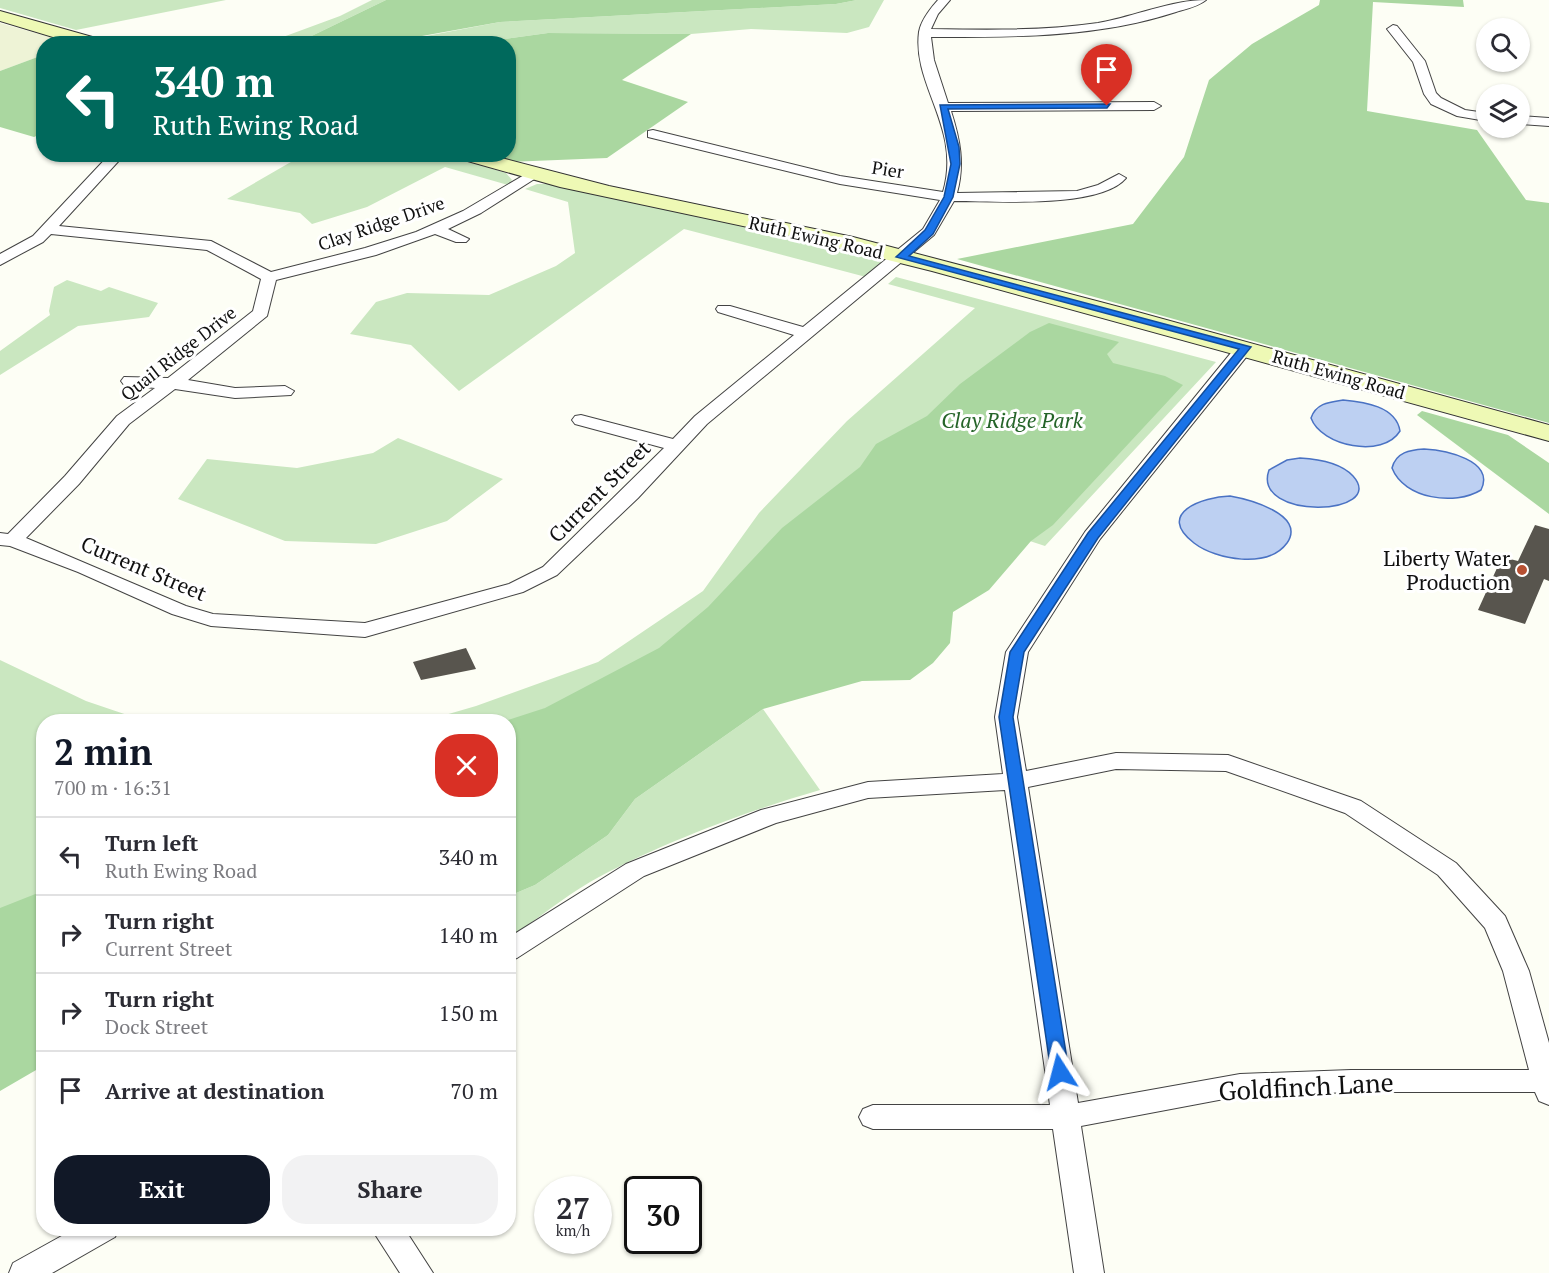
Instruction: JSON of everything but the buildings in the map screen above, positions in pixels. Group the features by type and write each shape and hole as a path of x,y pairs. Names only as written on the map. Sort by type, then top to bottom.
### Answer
{"street":[{"path":"944,0 933,12 924,33 1040,34 1086,30 1146,18 1200,0"},
{"path":"0,15 70,36"},
{"path":"1393,29 1419,61 1430,94 1436,101 1462,113 1476,115"},
{"name":"Current Street","path":"6,539 85,568 179,610 211,620 365,630 516,588 550,571 701,420 929,232 948,197 954,172 954,147 924,45 924,33"},
{"path":"943,106 1154,106"},
{"path":"1530,121 1549,122"},
{"name":"Pier","path":"653,134 840,180 948,197 1077,195 1103,188 1119,178"},
{"path":"0,260 38,239 110,162"},
{"name":"Ruth Ewing Road","path":"490,162 531,175 832,239 1245,347 1549,433"},
{"name":"Clay Ridge Drive","path":"269,277 334,262 435,229 468,214 531,175"},
{"path":"48,229 211,246 269,277"},
{"path":"435,229 461,239"},
{"name":"Quail Ridge Drive","path":"6,539 64,489 123,420 261,313 269,277"},
{"path":"724,309 805,333"},
{"path":"1089,1273 1006,717 1017,652 1092,536 1245,347"},
{"path":"130,381 235,393 285,391"},
{"path":"581,420 676,446"},
{"path":"516,946 635,870 769,816 868,790 1016,781 1116,761 1228,763 1353,807 1448,869 1496,923 1516,971 1548,1087"},
{"name":"Goldfinch Lane","path":"873,1116 1067,1117 1240,1085 1351,1081 1548,1087"},
{"path":"24,1273 90,1236"},
{"path":"392,1236 418,1273"}],"green space":[{"path":"0,0 226,0 76,30 0,8"},
{"path":"372,0 386,0 311,36 286,36 340,16"},
{"path":"386,0 857,0 836,4 500,22 422,36 311,36"},
{"path":"857,0 884,0 869,27 847,33 751,29 691,34 548,33 516,37 426,36 500,22 836,4"},
{"path":"1320,0 1463,0 1464,7 1373,2 1367,111 1476,130 1476,138 1483,138 1526,200 1549,203 1549,423 957,259 1133,224 1184,157 1209,80 1252,44 1319,5"},
{"path":"0,23 46,36 36,36 36,58 0,71"},
{"path":"548,33 691,34 622,80 688,102 607,158 516,162 516,37"},
{"path":"36,58 36,136 0,127 0,71"},
{"path":"291,162 470,162 506,173 512,180 508,185 445,167 367,207 312,224 300,213 227,199"},
{"path":"537,184 548,184 866,251 882,261 866,277 684,229 459,391 411,345 350,334 376,302 407,293 489,295 556,266 575,253 568,202 525,189"},
{"name":"Clay Ridge Park","path":"896,277 1216,362 1045,546 902,499 775,625 516,719 516,714 448,714 598,662 703,591 759,513 847,421 975,308 888,284"},
{"path":"67,280 101,291 109,287 158,303 149,317 78,326 0,375 0,351 50,315 54,287"},
{"path":"1049,323 1119,342 1107,354 1113,363 1165,376 1183,385 1053,525 1031,541 989,590 953,612 950,643 933,663 910,680 862,681 763,709 635,799 608,835 535,885 516,893 516,717 545,708 659,648 708,607 782,528 860,467 876,444 927,416 960,384 1030,332"},
{"path":"1422,411 1508,435 1549,463 1549,514 1417,415"},
{"path":"398,438 503,479 447,521 376,544 285,541 178,499 207,459 297,468 373,453"},
{"path":"0,660 86,701 124,714 36,714 36,957 0,973"},
{"path":"763,709 820,790 733,819 673,842 616,868 590,882 516,933 516,893 535,885 608,835 635,799"},
{"path":"36,894 36,1070 0,1091 0,908"}],"water":[{"path":"1343,400 1369,404 1386,411 1397,423 1400,431 1392,440 1367,447 1339,442 1327,436 1317,428 1311,418 1313,413 1320,406"},
{"path":"1424,449 1455,455 1475,464 1484,480 1481,490 1458,498 1445,498 1431,497 1407,487 1398,479 1392,468 1394,463 1404,453"},
{"path":"1300,458 1321,460 1348,471 1359,489 1353,499 1337,505 1318,507 1297,505 1280,498 1269,487 1269,470 1287,460"},
{"path":"1230,496 1261,505 1282,516 1289,524 1291,533 1287,543 1268,556 1242,559 1215,554 1204,549 1183,532 1179,523 1181,515 1187,509 1196,503"}],"place":[{"name":"Liberty Water Production","path":"1522,570"}],"route":[{"path":"1060,1072 1006,717 1017,652 1092,536 1245,347 901,257 929,232 948,197 953,180 954,147 943,106 1107,106"}]}
